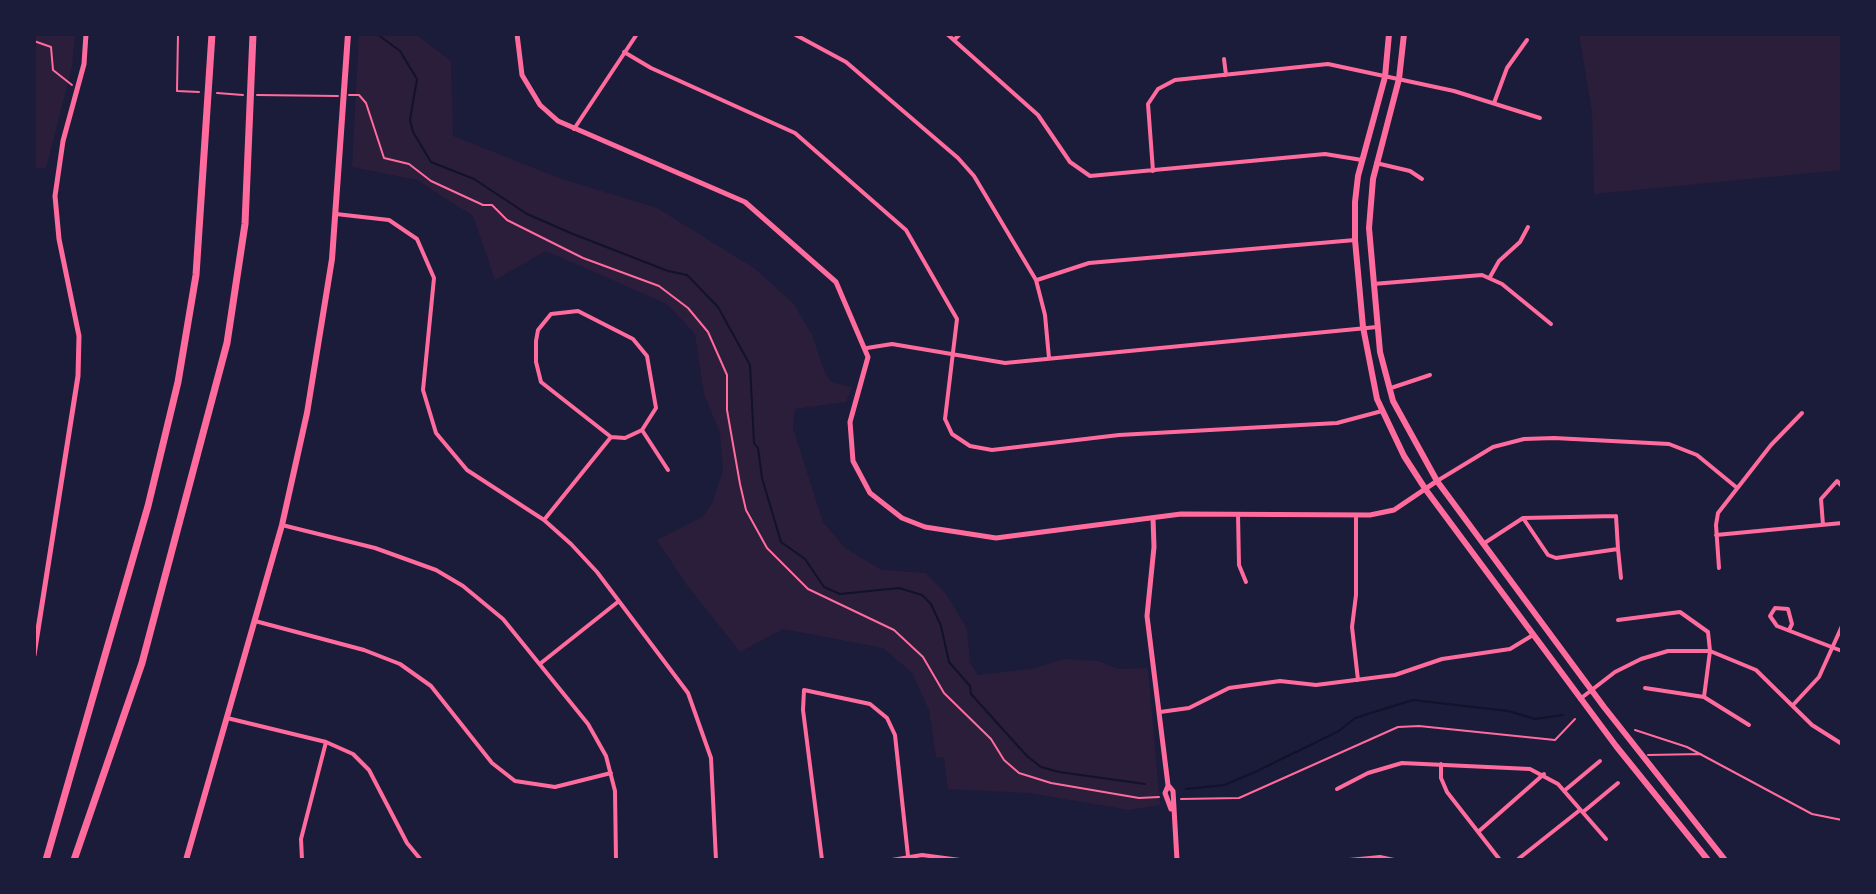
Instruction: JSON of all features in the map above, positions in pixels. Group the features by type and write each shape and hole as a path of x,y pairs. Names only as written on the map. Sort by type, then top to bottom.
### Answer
{"highway":[{"path":"46,860 170,420 196,275 212,34"},
{"path":"74,860 142,663 215,396 239,282 250,131 253,34"}],"main road":[{"path":"186,860 282,525 325,312 336,214 348,34"},
{"path":"1389,34 1385,77 1362,160 1355,202 1355,240 1363,327 1372,380 1382,411 1404,456 1426,490 1616,746 1708,860"},
{"path":"1404,34 1399,79 1376,163 1369,228 1377,327 1388,389 1399,415 1437,481 1591,690 1725,860"}],"street":[{"path":"34,655 78,376 79,336 59,239 55,196 59,162 78,88 86,34"},
{"path":"517,34 520,66 527,84 548,113 574,130 745,202 836,282 867,348 868,366 853,408 848,436 853,461 870,493 902,518 925,527 996,538 1153,518 1386,513 1493,447 1524,439 1554,438 1679,447 1704,460 1736,487"},
{"path":"574,130 637,34"},
{"path":"794,34 846,62 958,158 985,190 1036,280 1045,315 1049,358"},
{"path":"947,34 1045,123 1075,168 1099,177 1325,154 1362,160"},
{"path":"954,40 960,34"},
{"path":"1494,103 1507,68 1527,40"},
{"path":"624,52 651,68 795,133 896,219 915,241 955,312 958,326 944,410 947,427 970,446 992,450 1119,435 1337,423 1382,411"},
{"path":"1224,59 1226,75"},
{"path":"1153,171 1147,114 1151,96 1175,80 1328,64 1494,103 1540,118"},
{"path":"1376,163 1410,171 1422,179"},
{"path":"336,214 389,220 417,239 434,278 423,376 430,419 445,447 467,470 544,520 597,572 679,679 704,733 714,779 716,860"},
{"path":"1490,277 1499,261 1520,242 1528,227"},
{"path":"1036,280 1089,263 1355,240"},
{"path":"1373,284 1474,275 1490,277 1551,324"},
{"path":"578,311 633,339 641,347 657,400 654,415 642,430 625,438 611,437 541,382 536,362 536,341 538,330 551,314 578,311"},
{"path":"867,348 892,344 993,363 1377,327"},
{"path":"1388,389 1430,375"},
{"path":"1719,568 1718,513 1736,487 1802,413"},
{"path":"642,430 668,470"},
{"path":"544,520 611,437"},
{"path":"1823,525 1821,499 1837,481 1842,486"},
{"path":"1238,514 1239,565 1246,582"},
{"path":"1356,515 1356,595 1352,627 1358,680"},
{"path":"1483,544 1523,518 1616,516 1621,578"},
{"path":"1153,518 1154,547 1147,616 1168,785 1173,791 1171,809 1177,860"},
{"path":"1523,518 1552,557 1618,549"},
{"path":"1716,535 1842,523"},
{"path":"282,525 375,548 436,570 484,601 541,663 598,739 611,773 616,860"},
{"path":"541,663 619,601"},
{"path":"1789,630 1792,624 1788,609 1775,608 1771,620 1789,630 1842,651"},
{"path":"1618,620 1680,612 1708,632 1710,651 1704,697"},
{"path":"255,621 364,650 400,664 431,686 492,763 515,781 555,787 611,773"},
{"path":"1793,705 1819,677 1842,626"},
{"path":"1160,712 1189,708 1229,688 1280,681 1316,685 1404,673 1442,659 1510,649 1533,635"},
{"path":"1582,701 1591,690 1629,664 1655,654 1682,649 1710,651 1756,670 1821,733 1842,744"},
{"path":"1645,688 1704,697 1749,725"},
{"path":"822,860 803,710 804,690 870,704 887,718 895,735 908,856"},
{"path":"227,718 342,747 363,762 407,843 421,860"},
{"path":"302,860 301,839 326,742"},
{"path":"1564,791 1600,761"},
{"path":"1337,789 1382,767 1402,763 1530,769 1544,774 1564,791 1606,839"},
{"path":"1441,764 1442,784 1500,860"},
{"path":"1478,832 1544,774"},
{"path":"1517,860 1618,783"},
{"path":"892,860 908,856 960,860"},
{"path":"1349,860 1394,860"}],"path":[{"path":"177,91 178,34"},
{"path":"34,41 51,47 53,70 78,88"},
{"path":"354,95 359,95 366,103 384,158 409,164 431,181 483,205 492,205 507,220 583,258 659,286 688,308 708,332 727,375 727,410 746,510 767,548 808,589 894,630 923,657 944,693 991,739 1004,760 1019,773 1051,783 1139,798 1163,797"},
{"path":"1176,798 1187,801 1239,798 1398,727 1419,726 1555,740 1575,719"},
{"path":"1635,730 1702,754 1812,814 1842,820"},
{"path":"1644,757 1652,753 1702,754"}],"shaded area":[{"path":"34,34 75,34 72,67 46,168 34,169"},
{"path":"359,34 415,34 451,61 453,136 559,178 657,208 754,268 794,304 812,335 831,382 852,387 846,402 795,409 793,428 823,522 845,548 882,570 926,573 946,594 967,629 970,663 978,675 1031,669 1064,659 1098,661 1118,669 1148,668 1160,805 1129,810 1029,793 948,789 944,758 936,757 929,710 912,673 883,648 783,629 740,652 686,584 657,540 704,516 713,501 723,470 720,433 704,394 695,334 667,304 546,251 495,280 473,216 417,180 352,167"},
{"path":"1579,34 1842,34 1842,170 1594,194 1592,112"}],"waterway":[{"path":"377,34 400,51 417,79 410,120 413,132 431,162 474,179 527,214 668,271 687,275 718,307 750,365 754,443 758,448 762,478 781,542 805,559 824,587 840,594 899,588 922,595 931,604 941,626 949,662 970,686 971,694 1027,756 1041,767 1059,772 1145,784"},
{"path":"1186,789 1224,785 1339,731 1355,718 1413,700 1508,711 1535,719 1563,715"}]}
